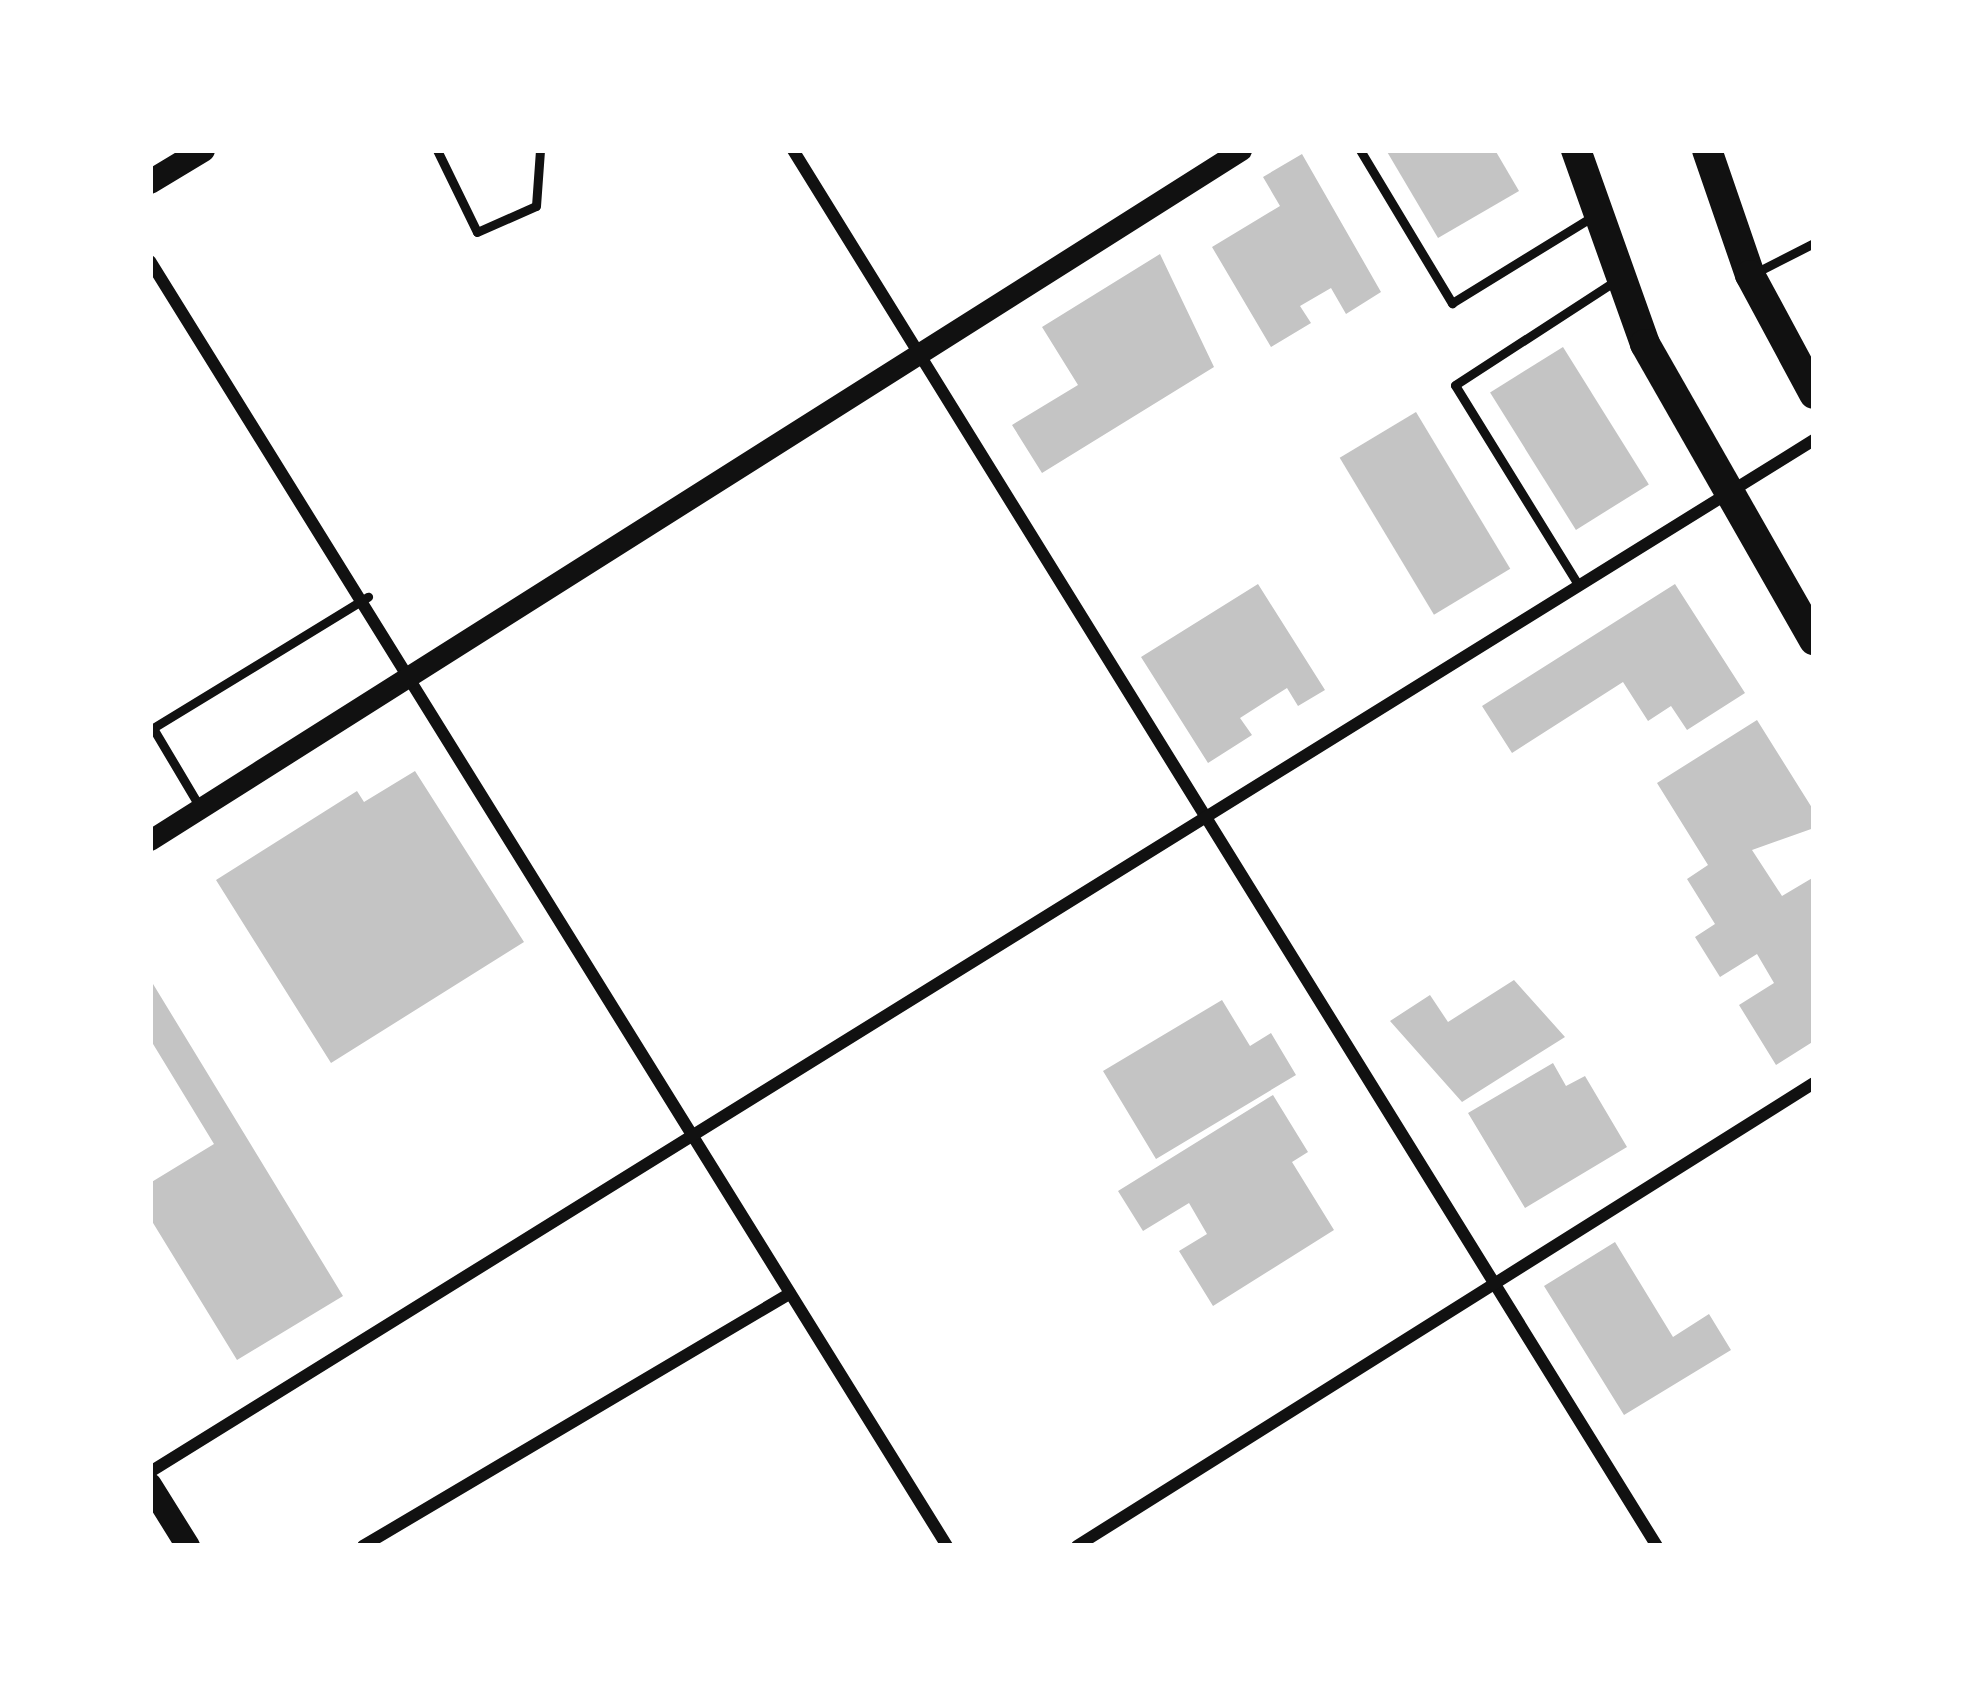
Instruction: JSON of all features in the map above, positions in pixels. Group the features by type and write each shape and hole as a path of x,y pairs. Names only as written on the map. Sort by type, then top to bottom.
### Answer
{"main road":[{"path":"150,182 202,150"},
{"path":"1576,150 1619,279 1724,494 1814,640"},
{"path":"1707,150 1750,274 1814,394"},
{"path":"150,1485 188,1546"}],"street":[{"path":"794,150 1657,1546"},
{"path":"150,840 923,356 1240,150"},
{"path":"150,261 368,597 947,1546"},
{"path":"150,1472 1814,440"},
{"path":"1077,1546 1814,1083"},
{"path":"363,1546 790,1293"}],"lane":[{"path":"436,150 477,232 536,206 540,150"},
{"path":"1360,150 1453,303 1596,214"},
{"path":"1750,274 1814,243"},
{"path":"1579,586 1455,385 1619,279"},
{"path":"201,808 153,728 368,597"}],"building":[{"path":"1386,150 1495,150 1519,191 1438,238"},
{"path":"1302,154 1381,292 1346,314 1331,288 1300,306 1311,323 1271,347 1212,247 1280,206 1263,177"},
{"path":"1160,254 1214,367 1042,473 1012,425 1078,385 1042,327"},
{"path":"1563,347 1649,484 1576,530 1490,393"},
{"path":"1416,412 1510,569 1434,615 1340,458"},
{"path":"1258,584 1325,690 1298,706 1287,688 1240,718 1252,735 1208,763 1141,657"},
{"path":"1675,584 1745,693 1687,730 1671,706 1648,721 1623,682 1512,753 1482,706"},
{"path":"1757,720 1814,811 1814,828 1752,850 1782,896 1814,877 1814,1041 1776,1065 1739,1005 1774,983 1757,954 1720,977 1695,937 1715,924 1687,879 1708,865 1657,783"},
{"path":"415,771 524,942 331,1063 216,880 357,791 364,802"},
{"path":"150,979 343,1296 237,1360 150,1218 150,1183 214,1144 150,1039"},
{"path":"1514,980 1565,1037 1462,1102 1390,1021 1430,995 1448,1022"},
{"path":"1222,1000 1250,1046 1271,1033 1296,1075 1156,1159 1103,1071"},
{"path":"1553,1063 1566,1086 1585,1076 1627,1147 1525,1208 1468,1113"},
{"path":"1273,1095 1308,1152 1292,1162 1334,1230 1213,1306 1179,1251 1207,1234 1189,1203 1143,1231 1118,1191"},
{"path":"1615,1242 1673,1337 1709,1314 1731,1350 1624,1415 1544,1286"}]}
